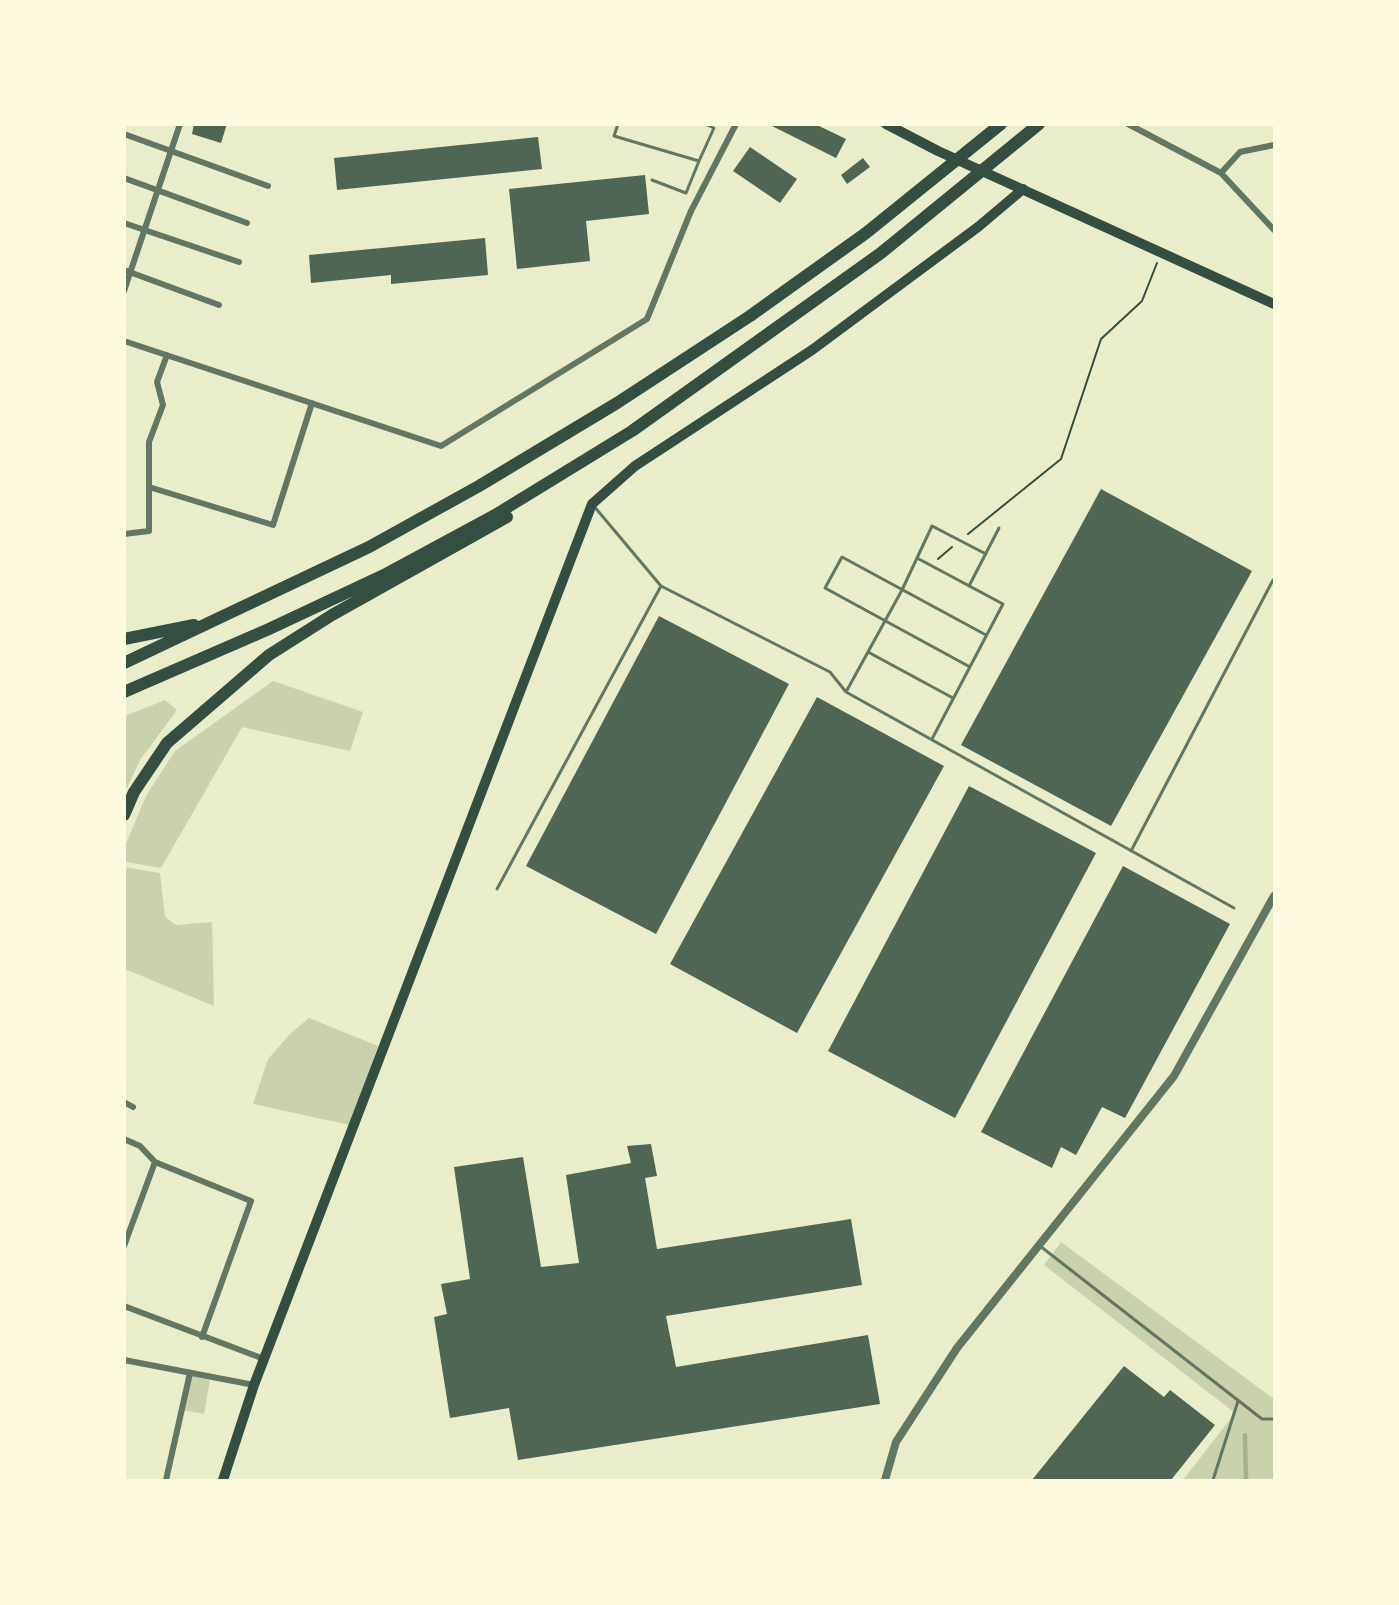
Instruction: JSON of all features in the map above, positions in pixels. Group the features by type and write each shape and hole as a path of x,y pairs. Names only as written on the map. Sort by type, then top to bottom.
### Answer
{"highway":[{"path":"124,663 369,547 479,486 607,409 750,316 920,192 1001,124"},
{"path":"124,815 134,792 167,743 269,656 332,615 499,522 632,431 766,337 944,204 1039,124"},
{"path":"124,692 269,629 384,575 495,515 632,431"},
{"path":"124,639 219,620"}],"main road":[{"path":"886,124 1275,304"},
{"path":"224,1480 254,1385 592,504 635,466 812,350 978,227 1023,189"}],"street":[{"path":"124,291 128,271 147,231 180,124"},
{"path":"124,341 441,447 647,319 691,211 736,124"},
{"path":"1128,124 1221,173 1275,230"},
{"path":"124,134 268,186"},
{"path":"1221,173 1240,152 1275,145"},
{"path":"124,178 247,223"},
{"path":"124,223 239,261"},
{"path":"128,271 219,305"},
{"path":"124,534 149,531 149,442 163,405 157,382 167,355"},
{"path":"149,487 273,525 312,403"},
{"path":"885,1480 896,1442 957,1348 1174,1076 1275,897"},
{"path":"124,1102 133,1107"},
{"path":"124,1139 140,1146 155,1162 251,1201 202,1337"},
{"path":"124,1246 155,1162"},
{"path":"124,1306 265,1359"},
{"path":"124,1360 254,1385"},
{"path":"166,1480 190,1373"}],"lane":[{"path":"618,124 614,136 699,161"},
{"path":"652,180 686,194 714,128 705,124"},
{"path":"592,504 661,586 830,672 846,692 1234,908"},
{"path":"846,692 902,590 932,526 986,554"},
{"path":"969,586 999,528"},
{"path":"970,667 825,588 842,557 986,635"},
{"path":"917,558 1003,604 932,739"},
{"path":"1131,851 1273,580"},
{"path":"497,889 661,586"},
{"path":"868,652 953,698"},
{"path":"1040,1246 1262,1419 1275,1419"},
{"path":"1213,1480 1238,1401"}],"path":[{"path":"964,538 1061,459 1101,339 1142,301 1161,252"},
{"path":"937,560 955,545"}],"green space":[{"path":"273,681 363,712 350,751 242,727 161,868 125,862 125,846 146,796 175,751"},
{"path":"165,700 177,710 140,760 125,792 125,716"},
{"path":"124,867 160,873 165,917 176,925 212,922 214,1006 125,969"},
{"path":"309,1018 378,1046 350,1125 253,1104 268,1059 290,1034"},
{"path":"1061,1242 1274,1399 1274,1480 1183,1480 1235,1413 1044,1265"},
{"path":"186,1374 210,1380 204,1414 183,1410"}],"building":[{"path":"194,124 227,124 221,143 192,134"},
{"path":"768,124 815,124 846,139 836,158"},
{"path":"538,137 542,169 337,190 334,158"},
{"path":"750,147 797,179 780,203 733,171"},
{"path":"863,158 870,167 847,184 841,175"},
{"path":"645,175 649,214 586,221 590,261 517,269 509,189"},
{"path":"485,238 488,275 391,284 391,275 311,283 309,255"},
{"path":"1101,489 1252,571 1111,826 961,745"},
{"path":"659,616 789,684 656,934 526,866"},
{"path":"817,697 944,766 797,1033 670,964"},
{"path":"969,786 1096,853 955,1118 828,1051"},
{"path":"1123,866 1230,924 1125,1118 1102,1107 1076,1155 1061,1147 1052,1168 981,1132"},
{"path":"651,1144 657,1176 645,1178 657,1249 851,1219 862,1285 666,1316 676,1367 868,1335 880,1404 518,1460 509,1408 450,1418 434,1317 447,1314 441,1284 470,1279 454,1167 523,1157 541,1267 579,1263 566,1175 631,1163 627,1146"},
{"path":"1124,1366 1164,1397 1170,1390 1215,1425 1171,1480 1032,1480"}],"waterway":[{"path":"1245,1435 1246,1480"}]}
